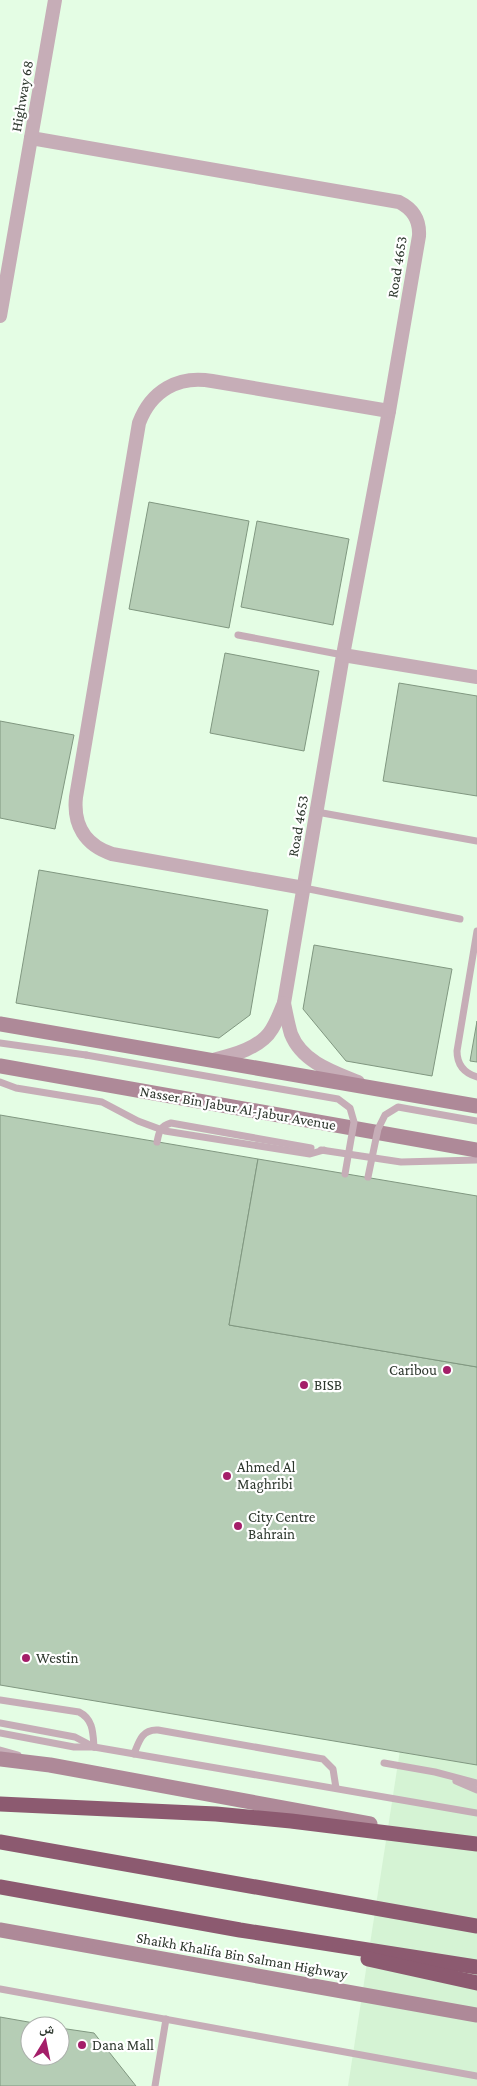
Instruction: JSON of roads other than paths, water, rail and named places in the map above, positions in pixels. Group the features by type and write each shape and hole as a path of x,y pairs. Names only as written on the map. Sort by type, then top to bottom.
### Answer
{"highway":[{"path":"0,1804 216,1814 291,1821 477,1844"},
{"path":"0,1842 477,1926"},
{"name":"Shaikh Khalifa Bin Salman Highway","path":"0,1886 240,1930 477,1967"},
{"path":"0,1891 74,1900"},
{"path":"305,1897 477,1920"},
{"path":"240,1930 477,1983"}],"main road":[{"path":"2,1025 477,1106"},
{"name":"Nasser Bin Jabur Al-Jabur Avenue","path":"0,1066 477,1150"},
{"path":"0,1759 50,1765 455,1840"},
{"name":"Shaikh Khalifa Bin Salman Highway","path":"0,1930 477,2015"}],"street":[{"name":"Highway 68","path":"0,310 55,0"},
{"name":"Road 4653","path":"31,138 392,200 406,205 418,222 419,236 389,411 343,654 284,1004 271,1031 252,1047 237,1054 212,1060"},
{"path":"304,888 112,854 95,846 88,840 78,825 75,816 76,798 139,423 155,397 172,385 191,379 212,380 389,411"},
{"path":"343,654 477,677"},
{"name":"Road 4653","path":"284,1004 292,1035 316,1064 372,1088"}],"lane":[{"path":"238,635 343,654"},
{"path":"317,812 477,841"},
{"path":"304,888 460,919"},
{"path":"477,931 457,1051 457,1057 462,1068 477,1077"},
{"path":"0,1043 86,1055 338,1099 350,1108 354,1122 345,1174"},
{"path":"0,1082 16,1088 102,1102 138,1121 165,1130 310,1154 324,1150"},
{"path":"368,1178 378,1129 385,1115 398,1108 477,1121"},
{"path":"157,1142 159,1131 163,1125 171,1123 402,1162 477,1160"},
{"path":"0,1700 84,1714 91,1722 94,1747"},
{"path":"0,1723 75,1737 94,1747"},
{"path":"134,1754 142,1736 149,1730 158,1730 323,1759 333,1769 336,1788"},
{"path":"0,1733 74,1746 94,1747 477,1813"},
{"path":"0,1750 50,1765"},
{"path":"384,1763 435,1772 477,1783"},
{"path":"435,1772 477,1790"},
{"path":"0,1989 477,2076"},
{"path":"155,2086 166,2019"}],"place":[{"name":"Caribou","path":"447,1370"},
{"name":"BISB","path":"304,1385"},
{"name":"Ahmed Al Maghribi","path":"227,1476"},
{"name":"City Centre Bahrain","path":"238,1526"},
{"name":"Westin","path":"26,1658"},
{"name":"Dana Mall","path":"82,2045"}]}
